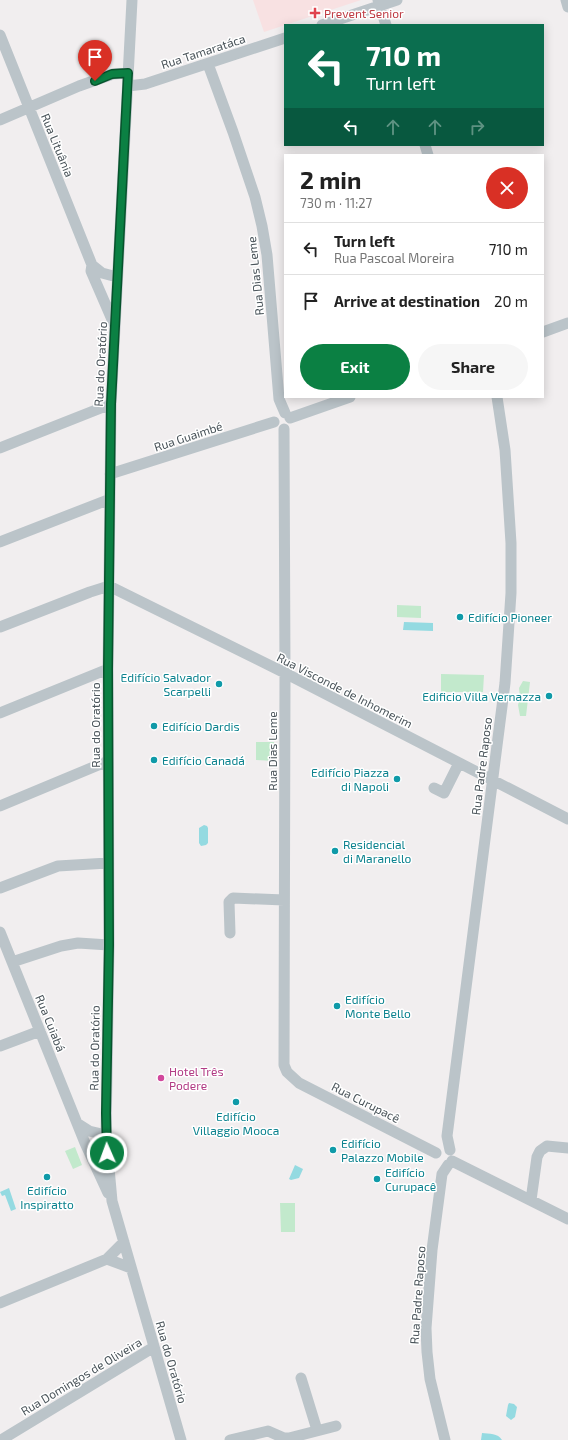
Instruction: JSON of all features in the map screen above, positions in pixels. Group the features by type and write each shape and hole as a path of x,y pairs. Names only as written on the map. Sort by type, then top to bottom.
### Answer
{"street":[{"name":"Rua do Oratório","path":"132,0 111,404 108,669 109,945 106,1135 112,1201 179,1439"},
{"path":"325,24 379,3 397,0"},
{"path":"566,0 568,7"},
{"path":"379,3 386,24"},
{"name":"Rua Lituânia","path":"0,35 92,265 91,271 115,326"},
{"name":"Rua Tamaratáca","path":"128,86 145,84 284,38"},
{"name":"Rua Dias Leme","path":"208,64 255,197 262,226 268,261 281,417 277,428 284,429 284,1065 287,1072"},
{"path":"0,120 79,86 112,74 128,73"},
{"path":"92,265 102,273 117,277"},
{"path":"96,282 104,290 117,293"},
{"path":"544,332 568,324"},
{"name":"Rua Guaimbé","path":"110,474 281,417 347,398"},
{"name":"Rua Padre Raposo","path":"445,1440 430,1379 426,1328 430,1271 443,1159 505,683 511,593 511,543 505,457 498,398"},
{"path":"0,448 111,404"},
{"path":"0,542 110,499"},
{"path":"0,627 109,586"},
{"name":"Rua Visconde de Inhomerim","path":"109,586 285,673 568,819"},
{"path":"0,714 108,669"},
{"path":"0,806 108,761"},
{"path":"434,788 444,793 459,763"},
{"path":"0,888 58,866 108,863"},
{"path":"230,933 228,902 233,898 284,900"},
{"name":"Rua Cuiabá","path":"0,932 78,1124 84,1143 112,1201"},
{"path":"12,962 72,944 109,945"},
{"path":"0,1046 40,1031"},
{"name":"Rua Curupacê","path":"287,1072 299,1083 443,1159 568,1219"},
{"path":"78,1124 89,1131 106,1135"},
{"path":"84,1143 100,1152 107,1153"},
{"path":"531,1200 537,1157 540,1151 547,1146 568,1148"},
{"path":"0,1303 107,1259 124,1242"},
{"path":"107,1259 131,1268"},
{"name":"Rua Domingos de Oliveira","path":"1,1440 154,1347"},
{"path":"300,1378 317,1430"},
{"path":"230,1440 268,1431 289,1438 336,1426"}],"shaded area":[{"path":"253,0 361,0 288,24 284,24 284,25 264,32"}],"green space":[{"path":"397,605 421,606 421,618 397,617"},
{"path":"441,674 484,675 483,692 441,692"},
{"path":"523,681 530,682 526,716 520,716 518,705 520,698 519,688"},
{"path":"256,742 274,742 274,761 256,760"},
{"path":"75,1147 82,1165 73,1169 65,1151"},
{"path":"280,1203 295,1203 295,1232 281,1232"}],"water":[{"path":"404,622 433,623 433,631 403,630"},
{"path":"204,825 208,828 208,843 201,846 199,843 199,828"},
{"path":"295,1165 303,1169 299,1178 291,1180 289,1179"},
{"path":"9,1188 16,1209 11,1211 5,1195 2,1196 0,1192"},
{"path":"509,1403 514,1404 517,1407 515,1417 511,1420 506,1416"},
{"path":"482,1433 496,1435 502,1440 481,1440"}],"place":[{"name":"Prevent Senior","path":"315,13"},
{"name":"Edifício Pioneer","path":"460,617"},
{"name":"Edifício Salvador Scarpelli","path":"219,684"},
{"name":"Edificio Villa Vernazza","path":"549,696"},
{"name":"Edifício Dardis","path":"154,726"},
{"name":"Edifício Canadá","path":"154,760"},
{"name":"Edifício Piazza di Napoli","path":"397,779"},
{"name":"Residencial di Maranello","path":"335,851"},
{"name":"Edifício Monte Bello","path":"337,1006"},
{"name":"Hotel Três Podere","path":"161,1078"},
{"name":"Edifício Villaggio Mooca","path":"236,1102"},
{"name":"Edifício Palazzo Mobile","path":"333,1150"},
{"name":"Edifício Inspiratto","path":"47,1177"},
{"name":"Edifício Curupacê","path":"377,1179"}],"route":[{"path":"95,81 112,74 128,73 111,404 108,669 109,945 106,1113 107,1153"}]}
